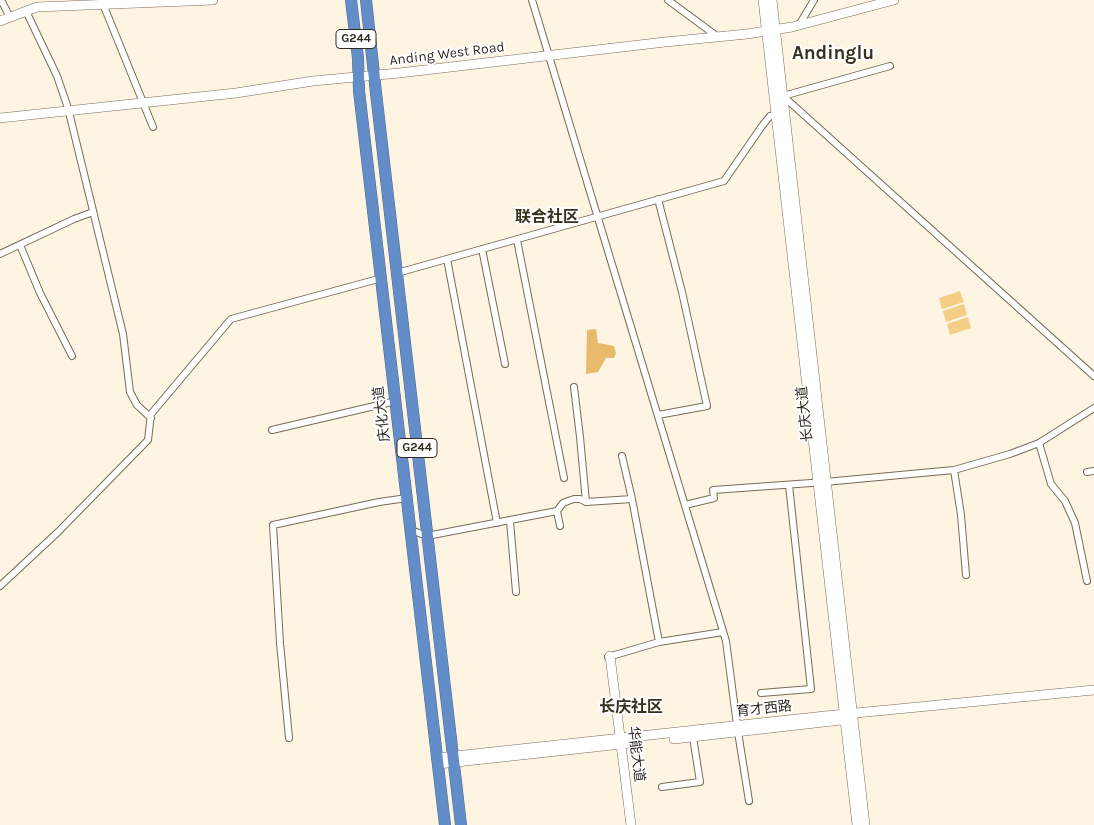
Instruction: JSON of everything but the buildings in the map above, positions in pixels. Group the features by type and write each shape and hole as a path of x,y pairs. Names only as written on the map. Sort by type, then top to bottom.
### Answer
{"highway":[{"name":"庆化大道","path":"351,0 445,825"},
{"name":"G244","path":"366,0 461,825"}],"main road":[{"path":"0,21 48,3 89,2 102,4 113,2 213,0"},
{"name":"长庆大道","path":"763,0 771,29 783,96 822,482"},
{"name":"长庆大道","path":"772,0 771,29 776,115 849,716 865,825"},
{"name":"Anding West Road","path":"800,23 878,0"},
{"name":"Anding West Road","path":"0,116 142,100 236,93 359,75 771,29 894,0"},
{"name":"华能大道","path":"608,657 630,825"},
{"name":"育才西路","path":"438,761 1094,690"},
{"name":"育才西路","path":"849,716 1094,694"},
{"name":"长庆大道","path":"849,716 857,825"},
{"name":"育才西路","path":"619,742 693,736 738,728"}],"street":[{"path":"1,0 10,17"},
{"path":"532,0 726,640 749,801"},
{"path":"668,0 716,35"},
{"path":"800,23 814,0"},
{"path":"102,4 153,127"},
{"path":"26,11 57,76 68,108 123,334 130,392 137,405 151,418"},
{"path":"783,96 890,66"},
{"path":"783,96 1094,376"},
{"path":"398,273 724,181 770,116 776,115"},
{"path":"658,199 682,292 707,406 658,416"},
{"path":"0,254 93,212"},
{"path":"517,240 564,478"},
{"path":"20,245 40,293 72,356"},
{"path":"482,249 505,364"},
{"path":"447,259 497,523"},
{"path":"0,586 58,532 148,440 151,414 231,319 382,278"},
{"path":"574,387 586,502"},
{"path":"272,430 396,400"},
{"path":"685,505 714,498 714,490 954,470 1010,454 1039,443 1094,408"},
{"path":"1039,443 1051,484 1066,501 1073,518 1087,581"},
{"path":"622,456 659,642"},
{"path":"954,470 961,515 966,575"},
{"path":"1087,472 1094,471"},
{"path":"761,693 811,689 789,485"},
{"path":"289,738 280,643 273,525 379,502 407,498"},
{"path":"411,530 427,536 557,511 563,503 568,501 580,499 586,502 632,499"},
{"path":"557,511 560,526"},
{"path":"510,521 516,592"},
{"path":"608,657 659,642 723,632"},
{"path":"662,787 700,782 693,736"}],"shaded area":[{"path":"960,291 964,302 942,309 939,298"},
{"path":"964,304 967,315 946,322 943,311"},
{"path":"968,317 971,328 950,335 947,324"},
{"path":"596,329 598,343 614,346 616,353 614,358 606,358 598,372 586,374 587,330"}],"district":[{"name":"Andinglu","path":"833,54"},
{"name":"联合社区","path":"547,217"},
{"name":"长庆社区","path":"631,707"}]}
